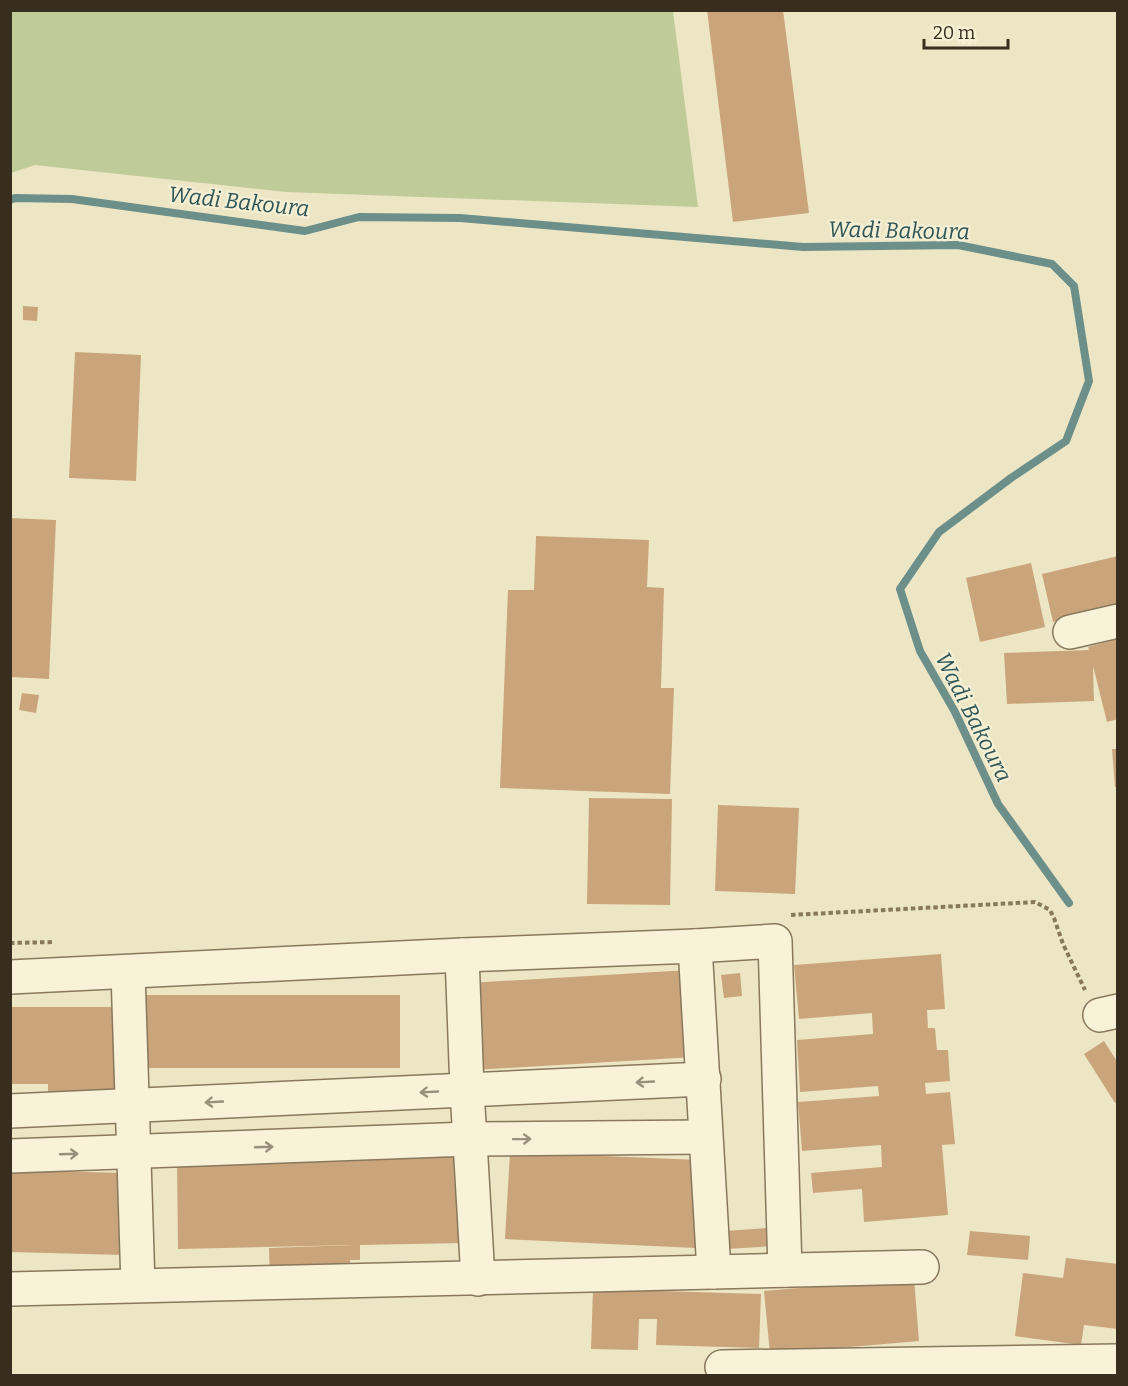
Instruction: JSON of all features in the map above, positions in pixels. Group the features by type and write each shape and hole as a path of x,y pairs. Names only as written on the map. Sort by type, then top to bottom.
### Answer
{"street":[{"path":"1070,632 1118,621"},
{"path":"10,977 775,941 785,1270"},
{"path":"695,946 714,1272"},
{"path":"462,955 469,1139 478,1279"},
{"path":"128,972 138,1285"},
{"path":"10,1111 704,1079"},
{"path":"10,1156 469,1139 705,1137"},
{"path":"10,1288 922,1267"},
{"path":"722,1367 1118,1361"}],"green space":[{"path":"11,10 673,11 698,207 286,192 35,165 11,173"}],"building":[{"path":"707,10 783,10 809,213 733,222"},
{"path":"23,306 38,307 37,321 23,320"},
{"path":"75,352 141,355 136,481 69,478"},
{"path":"10,518 56,520 49,679 10,677"},
{"path":"536,536 649,540 647,587 664,588 661,688 674,688 670,794 500,788 508,590 534,590"},
{"path":"1118,556 1118,607 1053,622 1042,574"},
{"path":"1031,563 1045,627 980,642 966,578"},
{"path":"1118,639 1118,719 1107,722 1093,666 1094,701 1007,704 1004,653 1089,650 1088,647"},
{"path":"22,693 39,695 36,713 19,710"},
{"path":"1112,749 1118,749 1118,787 1115,787"},
{"path":"589,798 672,799 670,905 587,904"},
{"path":"718,805 799,808 795,894 715,891"},
{"path":"941,954 945,1009 927,1010 928,1028 935,1028 937,1050 948,1050 950,1081 925,1083 926,1094 950,1092 955,1144 942,1145 948,1215 864,1222 862,1189 813,1193 811,1173 882,1167 881,1145 802,1151 798,1102 879,1096 878,1086 800,1092 797,1040 873,1034 872,1013 799,1019 794,965"},
{"path":"689,970 694,1057 473,1070 468,983"},
{"path":"740,973 742,996 724,998 721,975"},
{"path":"141,995 400,995 400,1068 138,1068 138,1102 48,1101 48,1084 10,1084 10,1007 126,1007"},
{"path":"1104,1041 1118,1063 1118,1102 1115,1103 1084,1054"},
{"path":"510,1152 699,1160 695,1248 505,1239"},
{"path":"461,1154 463,1243 360,1245 360,1260 350,1260 351,1280 270,1282 269,1248 355,1245 178,1249 177,1161"},
{"path":"10,1170 126,1173 123,1255 10,1252"},
{"path":"766,1228 766,1240 775,1239 776,1246 726,1249 725,1231"},
{"path":"970,1231 1030,1236 1028,1260 967,1255"},
{"path":"1066,1258 1118,1264 1118,1329 1084,1325 1081,1345 1015,1336 1023,1273 1063,1278"},
{"path":"914,1278 919,1341 770,1354 764,1291"},
{"path":"593,1289 761,1294 759,1348 656,1345 657,1319 639,1319 638,1350 591,1349"}],"waterway":[{"name":"Wadi Bakoura","path":"10,200 15,198 72,199 305,231 359,217 460,218 803,247 958,245 1052,264 1074,286 1089,381 1066,441 1011,478 939,532 900,589 920,651 955,712 998,804 1069,903"}]}
